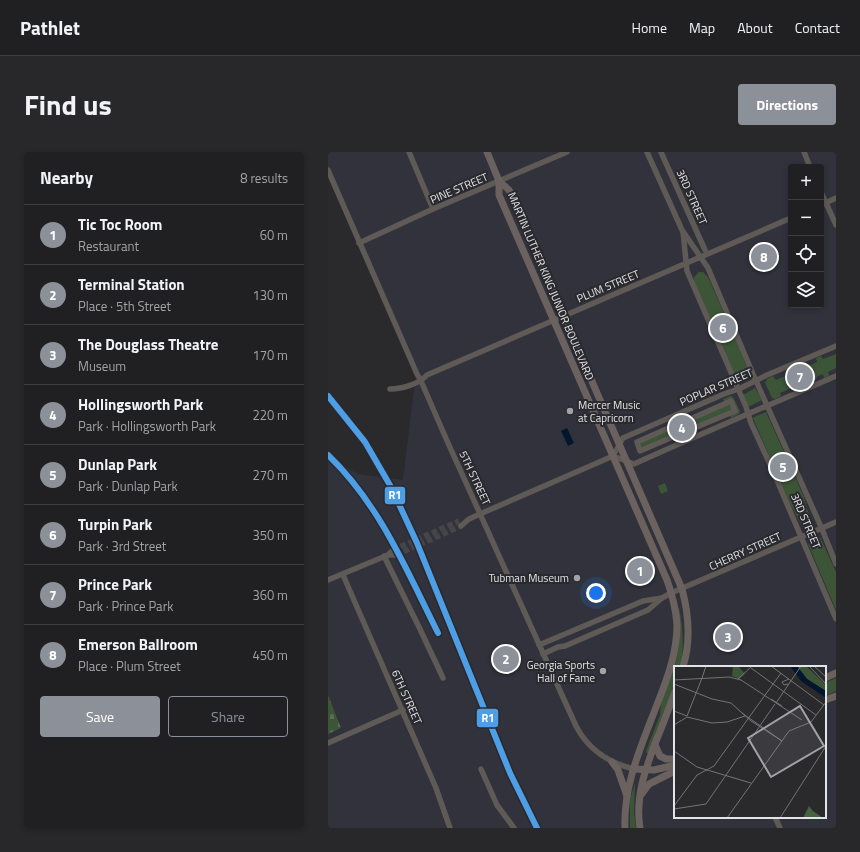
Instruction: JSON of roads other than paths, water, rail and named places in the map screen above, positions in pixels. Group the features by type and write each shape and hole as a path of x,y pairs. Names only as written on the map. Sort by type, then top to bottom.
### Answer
{"main road":[{"name":"MARTIN LUTHER KING JUNIOR BOULEVARD","path":"487,152 499,182 500,195 667,580 675,609 676,625 673,657 668,677 634,769 627,797 625,828"},
{"name":"MARTIN LUTHER KING JUNIOR BOULEVARD","path":"499,182 509,190 565,316 682,589 689,627 687,654 684,666"},
{"path":"826,678 836,673"},
{"path":"640,828 638,816 639,797 645,770 674,695"},
{"path":"826,700 836,696"},
{"path":"655,745 660,756 666,759 674,759"},
{"path":"612,762 618,770 627,797"},
{"path":"634,769 662,769 674,765"},
{"path":"639,797 650,784 674,772"}],"street":[{"path":"409,152 433,209"},
{"name":"PINE STREET","path":"359,243 433,209 567,152"},
{"name":"3RD STREET","path":"647,152 682,230 708,268 756,381 822,528 836,564"},
{"name":"3RD STREET","path":"661,152 705,250"},
{"path":"804,152 809,164"},
{"name":"5TH STREET","path":"328,170 417,374 422,381 480,514 579,732 589,744 612,762 634,769"},
{"path":"824,204 836,198"},
{"path":"824,206 836,225"},
{"name":"PLUM STREET","path":"390,389 395,389 422,381 427,376 788,219"},
{"name":"3RD STREET","path":"682,230 687,270 751,423 836,619"},
{"name":"POPLAR STREET","path":"613,456 623,438 726,393 738,390 836,346"},
{"path":"460,523 613,456 634,464 738,419 748,413 836,376"},
{"path":"731,401 735,411 692,429 688,420 731,401"},
{"path":"671,427 675,436 640,451 637,442 671,427"},
{"path":"620,474 627,462"},
{"name":"CHERRY STREET","path":"544,654 648,610 662,598 671,593 836,522"},
{"path":"328,580 395,552"},
{"path":"386,555 443,678"},
{"name":"6TH STREET","path":"343,575 436,788 450,828"},
{"name":"CHERRY STREET","path":"539,645 643,600 662,598"},
{"path":"561,635 559,639 560,642 565,646"},
{"path":"328,743 402,710"},
{"path":"481,769 496,805 514,828"},
{"path":"775,818 780,828"}],"water":[{"path":"567,428 574,443 568,446 561,431"}],"tunnel":[{"path":"393,550 459,521"},
{"path":"396,555 461,526"}],"place":[{"name":"Emerson Ballroom","path":"764,257"},
{"name":"Turpin Park","path":"723,328"},
{"name":"Prince Park","path":"800,377"},
{"name":"Mercer Music at Capricorn","path":"570,411"},
{"name":"Hollingsworth Park","path":"682,428"},
{"name":"Dunlap Park","path":"783,467"},
{"name":"Tic Toc Room","path":"640,571"},
{"name":"Tubman Museum","path":"577,578"},
{"name":"The Douglass Theatre","path":"728,637"},
{"name":"Terminal Station","path":"506,659"},
{"name":"Georgia Sports Hall of Fame","path":"603,671"}]}
